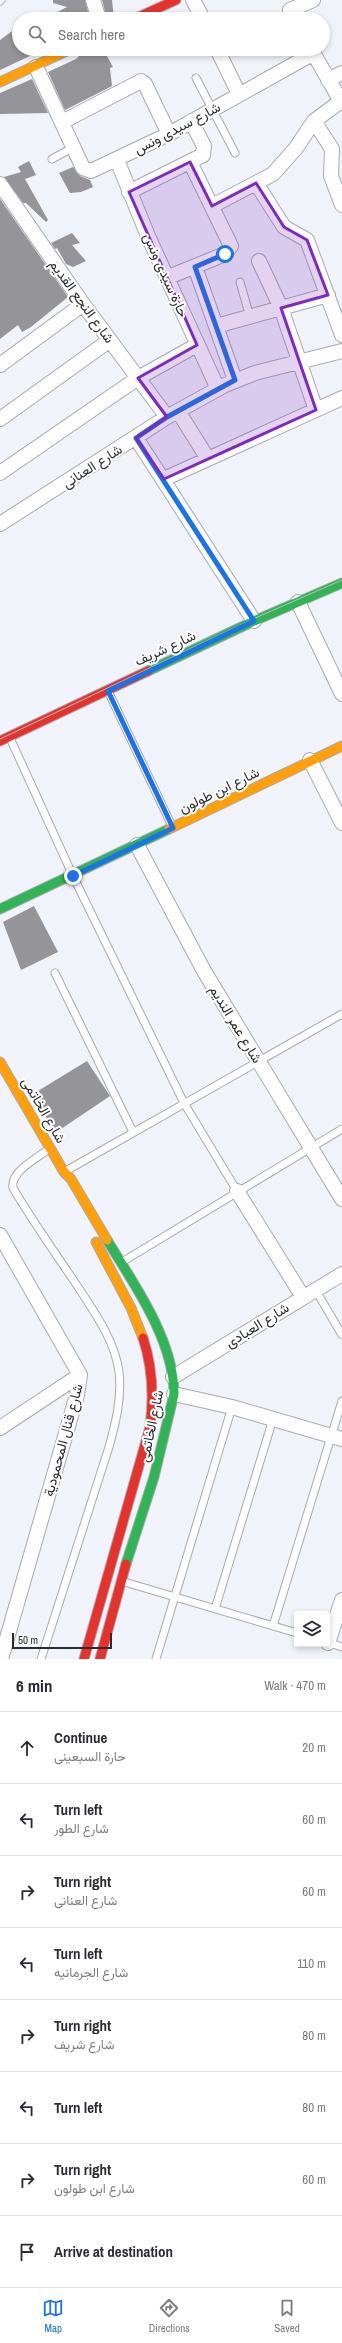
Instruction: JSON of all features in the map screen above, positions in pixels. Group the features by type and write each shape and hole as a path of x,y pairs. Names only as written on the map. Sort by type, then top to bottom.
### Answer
{"main road":[{"path":"149,12 176,0"},
{"path":"0,82 57,56"},
{"name":"شارع شريف","path":"0,741 254,621 342,583"},
{"name":"شارع ابن طولون","path":"0,909 73,876 310,760 342,746"},
{"name":"شارع الخاتمى","path":"0,1062 64,1172 71,1179 122,1262 154,1319 164,1345 173,1377 174,1394 154,1477 121,1581 100,1659"},
{"name":"شارع الخاتمى","path":"64,1172 66,1186 85,1222"},
{"name":"شارع الخاتمى","path":"84,1659 150,1427 155,1392 148,1345 137,1320 92,1236"}],"street":[{"path":"93,0 97,12"},
{"path":"194,0 200,12"},
{"path":"290,10 313,0"},
{"path":"220,56 239,94"},
{"name":"شارع سيدى ونس","path":"36,67 83,168 86,171 91,171 117,160 169,134 304,56"},
{"path":"212,206 273,174 296,148 314,120 341,102 315,56"},
{"path":"328,80 342,73"},
{"path":"62,122 141,81 145,84 169,134"},
{"path":"314,120 332,149 331,176 342,205"},
{"path":"129,192 203,155 205,150 191,121"},
{"name":"حارة سيدى ونس","path":"117,160 166,278 218,389"},
{"path":"166,278 225,254 232,246 190,162"},
{"path":"256,183 284,227 307,240 342,335"},
{"name":"شارع النجع القديم","path":"0,184 83,304 138,378 173,414 208,459"},
{"path":"259,261 281,308 316,410"},
{"path":"195,267 235,380"},
{"path":"216,326 328,295"},
{"path":"0,365 83,304"},
{"path":"0,419 110,340"},
{"path":"0,473 138,378 198,345"},
{"name":"شارع العنانى","path":"0,524 173,414 235,380 342,351"},
{"path":"164,479 342,398"},
{"path":"136,438 164,479 254,621"},
{"path":"298,602 342,694"},
{"path":"310,760 342,823"},
{"name":"شارع عمر النديم","path":"137,845 204,970 342,1199"},
{"path":"237,1191 302,1297"},
{"name":"شارع قنال المحمودية","path":"0,1235 80,1375 77,1395 1,1659"},
{"name":"شارع العبادى","path":"173,1377 315,1289 342,1274"},
{"path":"0,1428 80,1375"},
{"path":"174,1394 232,1407 337,1437"},
{"path":"330,1636 342,1600"}],"lane":[{"path":"196,78 235,153"},
{"path":"52,158 74,147"},
{"path":"240,282 250,317"},
{"path":"108,691 173,828"},
{"path":"9,737 73,876 184,1103 237,1191"},
{"path":"55,973 133,1132"},
{"path":"64,1172 342,1014"},
{"path":"122,1262 237,1191 342,1129"},
{"path":"41,1659 111,1439 120,1394 119,1370 111,1343 101,1323 13,1188 12,1182 17,1173 50,1148"},
{"path":"315,1289 342,1335"},
{"path":"273,1626 337,1437 342,1401"},
{"path":"156,1659 232,1407"},
{"path":"215,1609 273,1419"},
{"path":"121,1581 294,1632"},
{"path":"330,1643 342,1647"}],"highlighted area":[{"path":"190,162 212,206 256,183 284,227 307,240 328,295 281,308 316,410 164,479 136,438 167,417 138,378 197,345 129,192"}],"building":[{"path":"53,0 85,0 88,12 57,12 67,7 53,3"},
{"path":"102,0 112,0 113,12 105,12"},
{"path":"12,31 12,56 30,56 0,70 0,40"},
{"path":"79,56 107,56 113,67 110,68 112,86 65,110 48,72 76,59"},
{"path":"32,79 48,113 0,114 0,93"},
{"path":"29,161 36,175 25,179 48,220 46,222 26,203 23,203 4,177 21,172 18,167"},
{"path":"73,167 80,176 90,180 93,187 81,192 70,193 59,173"},
{"path":"0,199 68,297 31,327 22,332 18,325 0,339"},
{"path":"72,233 80,243 72,245 86,261 73,267 66,264 57,248 55,249 51,243"},
{"path":"34,906 58,952 21,970 3,922"},
{"path":"87,1061 110,1096 55,1133 33,1094"}],"tram line":[{"path":"0,739 253,619 342,580"}],"traffic: fast":[{"path":"148,671 254,621 342,583"},
{"path":"0,909 169,829"},
{"path":"107,1240 151,1313 160,1333 172,1374 174,1394 154,1477 126,1564"}],"traffic: slow":[{"path":"0,82 56,56"},
{"path":"169,829 342,746"},
{"path":"0,1062 64,1172 71,1179 107,1240"},
{"path":"96,1242 131,1308 143,1338"}],"traffic: jam":[{"path":"149,12 176,0"},
{"path":"0,741 148,671"},
{"path":"84,1659 150,1427 152,1382 149,1360 143,1338"},
{"path":"100,1659 126,1564"}],"route":[{"path":"73,876 173,828 108,691 254,621 164,479 136,438 167,417 235,380 195,267 225,254"}]}
